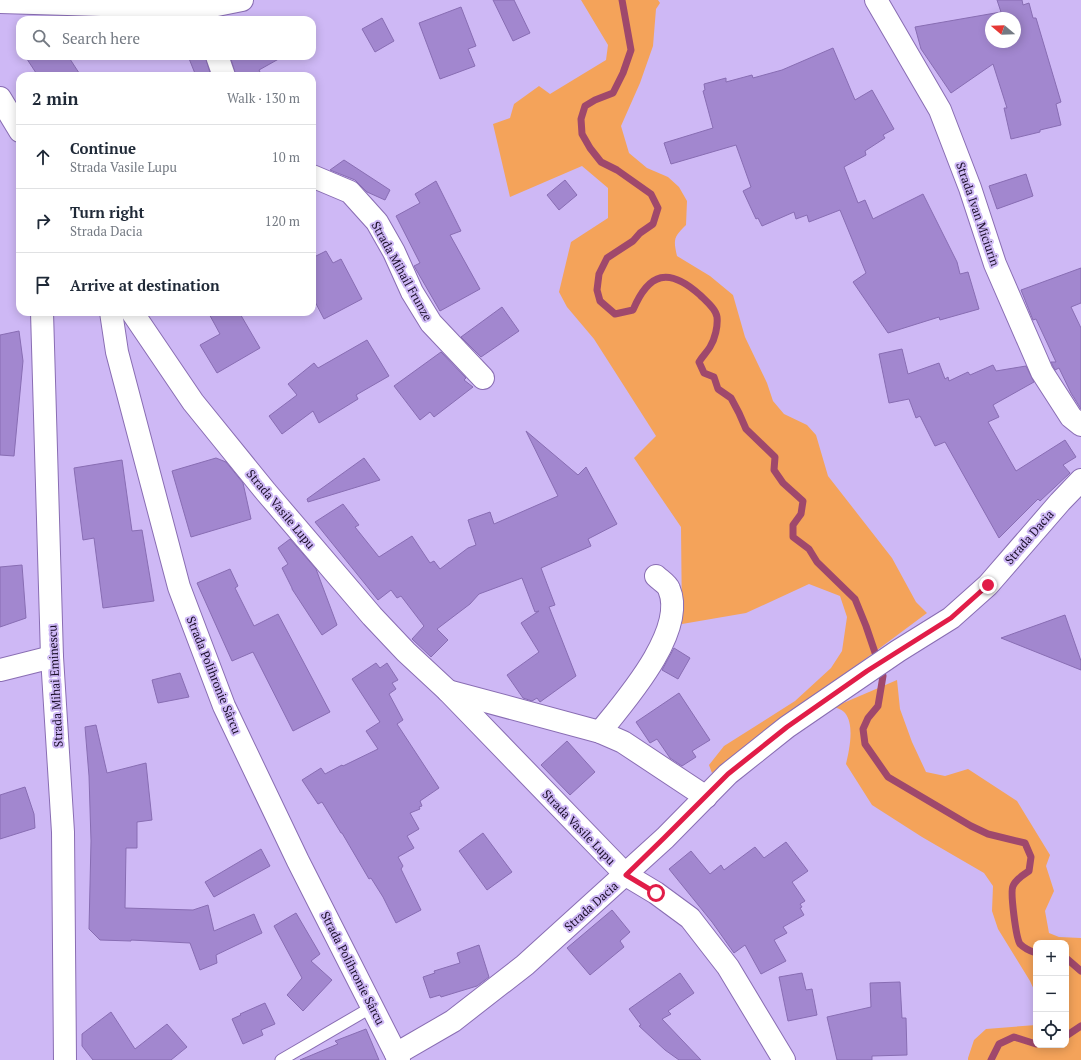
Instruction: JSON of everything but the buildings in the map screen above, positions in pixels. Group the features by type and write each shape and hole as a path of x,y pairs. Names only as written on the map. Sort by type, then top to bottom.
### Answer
{"street":[{"path":"0,2 204,14 242,0"},
{"name":"Strada Ivan Miciurin","path":"876,0 940,110 970,188 995,264 1042,372 1071,417 1081,425"},
{"path":"218,60 223,72"},
{"path":"0,98 16,124"},
{"name":"Strada Mihail Frunze","path":"316,178 350,192 377,222 394,252 412,292 431,323 483,378"},
{"name":"Strada Mihai Eminescu","path":"42,316 52,657 63,832 65,1060"},
{"name":"Strada Polihronie Sârcu","path":"112,316 117,352 177,579 184,602 224,706 298,861 398,1057"},
{"name":"Strada Vasile Lupu","path":"135,316 193,402 266,492 372,616 406,652 448,691 626,875 656,893 690,918 728,967 779,1058"},
{"name":"Strada Dacia","path":"398,1057 454,1021 520,970 626,875 728,774 787,727 879,663 951,618 988,585 1081,480"},
{"path":"600,732 636,687 654,660 666,634 673,609 668,588 656,576"},
{"path":"0,670 52,657"},
{"name":"Strada Vasile Lupu","path":"448,691 600,732 623,742 706,797"}],"lane":[{"path":"281,1060 372,1007"}],"shaded area":[{"path":"581,0 658,0 660,3 656,9 653,46 640,83 621,126 629,153 647,168 668,177 679,187 687,201 686,225 677,236 675,242 677,256 710,276 733,295 745,337 767,383 773,401 784,414 807,425 816,435 828,476 892,558 916,602 927,613 712,773 709,765 724,746 795,701 831,668 842,651 847,617 840,596 809,584 746,613 682,624 681,527 634,458 656,436 594,339 567,307 559,292 571,242 608,218 608,188 582,166 510,197 493,124 510,118 514,104 539,86 550,94 606,60 608,45"},
{"path":"897,680 900,709 912,742 926,772 945,776 968,769 1017,801 1050,855 1046,866 1054,891 1045,911 1049,933 1059,937 1081,938 1081,1060 968,1060 974,1040 986,1029 1033,1025 1033,1048 1069,1048 1069,940 1033,940 1033,988 998,929 992,911 993,886 984,873 922,837 872,805 846,764 849,752 851,731 850,724 844,712 834,707"}],"waterway":[{"path":"622,0 631,50 623,73 613,93 595,100 585,106 581,119 582,134 590,148 601,162 617,170 651,194 658,208 653,224 640,233 633,241 607,258 599,274 597,290 600,301 615,314 633,310 639,297 653,281 669,277 679,280 689,286 715,311 717,317 715,336 712,344 699,362 704,373 714,377 718,389 731,398 746,429 775,457 774,470 783,483 803,501 801,514 793,525 793,537 809,549 817,562 855,599 866,626 883,676 878,706 868,718 863,729 865,744 888,777 971,826 988,834 1025,843 1031,857 1029,871 1018,879 1013,886 1013,905 1018,940 1020,944 1033,952"},
{"path":"1069,961 1081,971"},
{"path":"1069,1034 1081,1026"},
{"path":"991,1060 999,1044 1014,1037 1033,1043"}],"route":[{"path":"656,893 626,875 728,774 787,727 867,671 951,618 988,585"}]}
